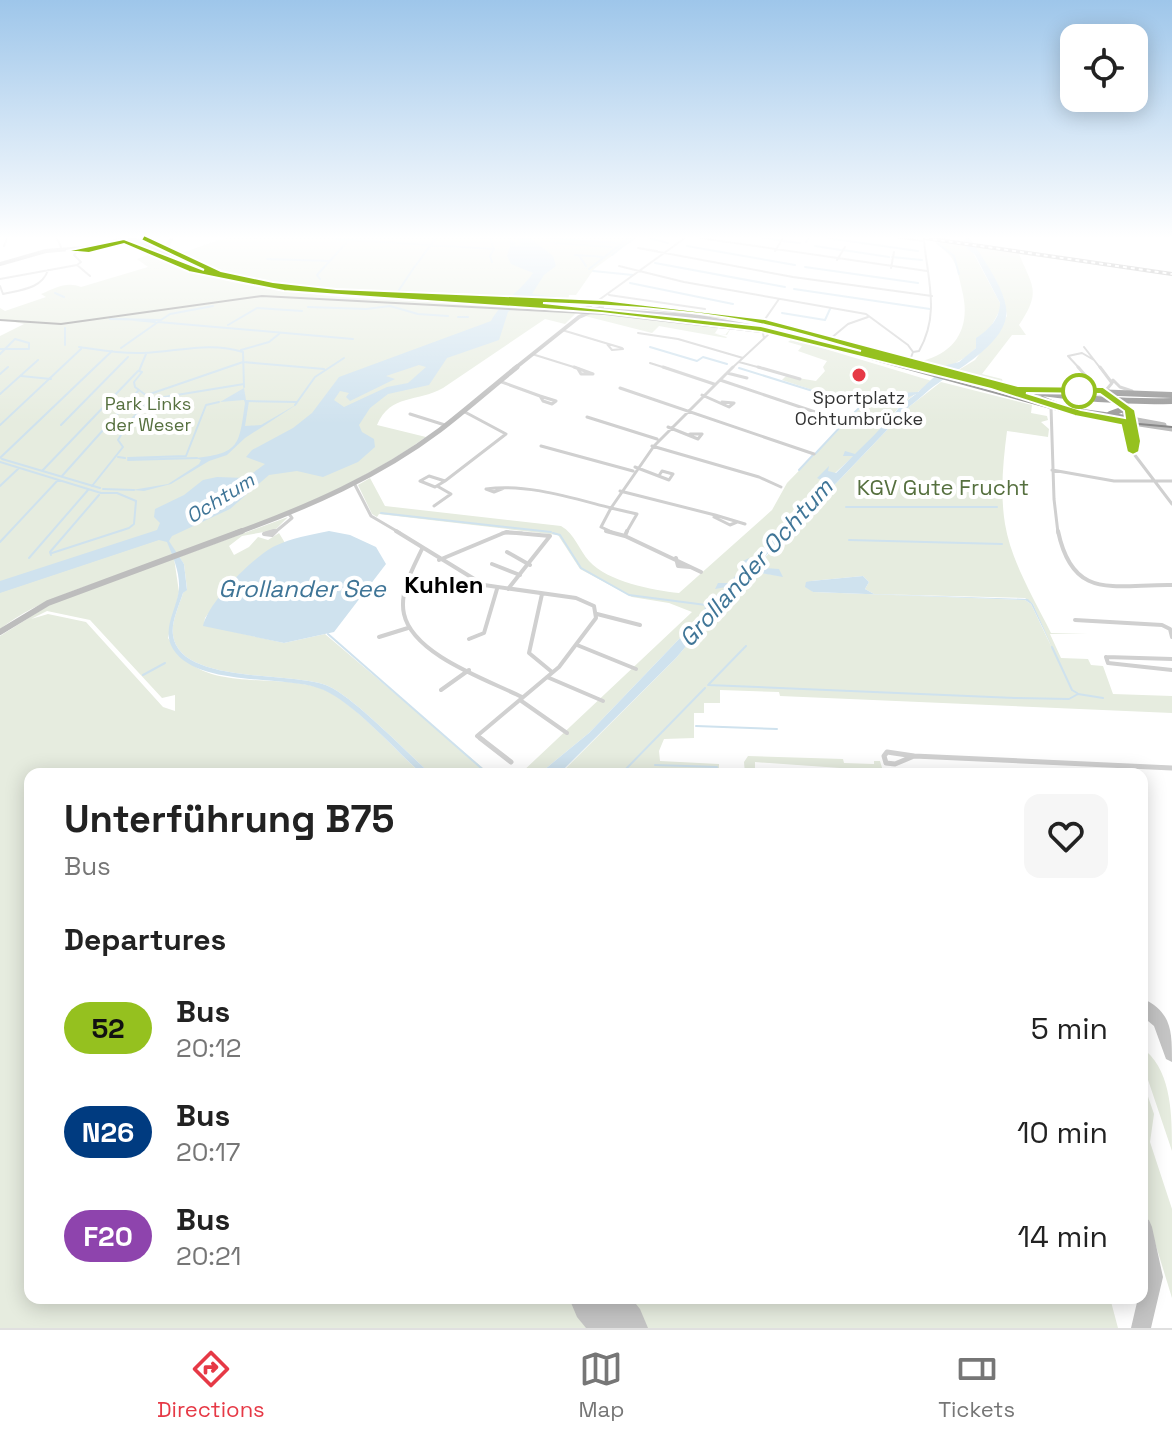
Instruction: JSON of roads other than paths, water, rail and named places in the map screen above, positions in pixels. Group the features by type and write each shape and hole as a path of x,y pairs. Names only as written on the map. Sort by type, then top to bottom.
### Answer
{"highway":[{"path":"470,300 594,302"},
{"path":"522,302 690,316 814,338 1034,397 1079,413 1129,421"},
{"path":"522,302 570,309"},
{"path":"774,328 1018,389 1110,401"},
{"path":"910,360 947,373"},
{"path":"995,387 1052,397 1130,402 1172,400"},
{"path":"1018,389 1089,388 1146,393 1172,400"},
{"path":"1110,401 1071,404 1079,411 1129,421"},
{"path":"1106,415 1124,409"}],"street":[{"path":"643,300 705,309"},
{"path":"764,339 761,329 778,300"},
{"path":"784,300 870,316 904,341 913,352"},
{"path":"913,352 919,351 931,329 932,300"},
{"path":"582,313 595,310 603,301"},
{"path":"0,632 48,603 289,514 354,483 395,460 445,425 594,302 694,311 765,322 774,328"},
{"path":"570,309 582,313 595,310 774,328 910,360 913,352"},
{"path":"770,316 774,328"},
{"path":"830,339 848,324 870,316"},
{"path":"701,572 690,567 684,569 678,566 676,558 625,536 602,530 620,491 657,439 774,328"},
{"path":"562,330 607,344"},
{"path":"638,333 678,339 800,379"},
{"path":"1087,342 1082,344 1083,350 1112,383 1103,391"},
{"path":"1083,350 1068,356 1089,388"},
{"path":"532,354 578,369"},
{"path":"650,363 714,384"},
{"path":"727,373 747,378"},
{"path":"1106,375 1120,387 1146,393"},
{"path":"720,380 842,421"},
{"path":"499,381 540,396"},
{"path":"620,388 814,454"},
{"path":"1103,391 1110,401 1127,407 1133,452 1172,504"},
{"path":"1103,391 1124,409 1129,421"},
{"path":"702,395 722,402"},
{"path":"1034,397 1050,406 1053,417 1052,470 1056,521 1076,575 1097,583 1172,585"},
{"path":"437,486 506,434 463,411"},
{"path":"410,414 445,425"},
{"path":"587,417 657,439"},
{"path":"1129,421 1172,427"},
{"path":"668,427 690,434"},
{"path":"541,446 660,474"},
{"path":"652,446 759,477 781,487"},
{"path":"1052,470 1098,479 1172,481"},
{"path":"434,506 451,494 420,481 429,476 445,481"},
{"path":"354,483 370,514 439,560 497,589 587,601 593,604 597,614"},
{"path":"504,488 637,514 625,536"},
{"path":"620,491 715,515 715,520 724,523 745,524"},
{"path":"276,531 292,518 289,514"},
{"path":"439,560 506,532 550,536 530,565 507,590"},
{"path":"422,549 404,600 403,613 408,628 422,644 522,699 567,733"},
{"path":"507,552 530,565"},
{"path":"492,564 520,575"},
{"path":"469,639 484,633 497,589"},
{"path":"542,594 529,653 550,675 603,701"},
{"path":"597,614 640,625"},
{"path":"511,762 477,736 550,675 577,645 597,614"},
{"path":"1075,620 1162,625 1170,629 1172,637"},
{"path":"379,637 408,628"},
{"path":"577,645 636,669"},
{"path":"1172,659 1106,657 1108,663 1172,670"},
{"path":"441,690 469,670"},
{"path":"914,756 890,764 886,763 884,756 887,752 914,756 1172,768"}],"water":[{"name":"Ochtum","path":"508,300 523,300 508,312 499,340 447,358 429,385 388,394 370,408 359,425 362,432 374,439 375,447 358,462 323,477 297,471 269,475 230,509 172,536 169,541 184,564 187,590 183,593 173,625 173,635 180,651 195,662 216,669 328,686 366,713 425,768 416,768 358,713 330,693 302,684 219,675 185,661 170,642 171,619 179,583 167,542 159,540 0,593 0,581 157,530 160,523 154,517 155,509 184,495 203,480 246,478 265,464 246,457 252,450 293,428 312,413 339,377 491,321","holes":["419,365 426,367 408,383 387,387 344,407 334,400 340,391 349,393 346,397 350,401 395,379 386,376"]},
{"name":"Grollander Ochtum","path":"998,300 1004,300 1005,320 1000,333 990,344 910,406 778,544 779,550 770,551 759,564 765,568 779,569 783,577 750,571 676,658 565,768 546,768 589,733 704,613 705,605 726,587 715,589 718,583 729,583 745,565 741,562 749,558 747,563 758,553 825,482 817,478 829,466 828,471 836,473 853,456 843,456 845,451 855,454 884,424 870,416 881,412 886,416 880,420 887,423 901,405 916,394 886,406 900,393 918,392 947,365 959,362 976,348 976,338 993,323"},
{"path":"244,388 246,400 249,401 245,426 261,425 299,403 245,438 227,455 209,461 171,484 144,491 132,490 168,484 199,464 201,460 196,458 221,453 235,444 241,429 244,400 220,402"},
{"name":"Grollander See","path":"329,531 350,535 376,547 386,564 334,632 284,643 203,626 222,593 266,551 288,541"},
{"path":"863,576 869,582 865,589 874,594 1028,599 1033,604 1053,649 1031,604 1025,600 813,592 805,587 806,582 811,581"}],"waterway":[{"path":"713,300 733,304"},
{"path":"869,300 930,309"},
{"path":"128,319 161,320 170,314 213,306"},
{"path":"308,307 366,309 390,306 418,314 448,316"},
{"path":"228,325 257,308 302,311"},
{"path":"782,313 825,320 830,309"},
{"path":"458,317 468,317"},
{"path":"110,319 128,319"},
{"path":"128,319 155,322"},
{"path":"121,348 158,322 353,339"},
{"path":"65,328 65,345"},
{"path":"241,350 269,342 279,334"},
{"path":"5,349 15,339 29,343 29,349"},
{"path":"79,347 111,352"},
{"path":"111,352 218,347 243,352 243,362"},
{"path":"650,347 697,361 703,357 727,364"},
{"path":"0,349 5,349"},
{"path":"0,354 5,349"},
{"path":"5,349 28,349"},
{"path":"49,379 81,349"},
{"path":"0,458 111,352"},
{"path":"92,486 123,447 118,440 128,423 151,399 135,387 134,382 142,372 139,371 146,354"},
{"path":"61,425 128,357"},
{"path":"295,405 315,377 344,358"},
{"path":"0,394 38,360"},
{"path":"147,395 243,362"},
{"path":"243,362 324,369"},
{"path":"243,362 244,384"},
{"path":"0,374 8,367"},
{"path":"739,368 861,406 845,422"},
{"path":"42,471 138,371"},
{"path":"21,376 49,379"},
{"path":"0,425 49,379"},
{"path":"152,399 244,384"},
{"path":"62,476 138,391"},
{"path":"247,401 297,402"},
{"path":"128,458 186,456 206,405 219,402"},
{"path":"815,454 844,423"},
{"path":"799,470 813,455"},
{"path":"118,457 125,458"},
{"path":"128,460 197,458"},
{"path":"2,459 42,471"},
{"path":"0,462 101,493 117,493 136,501 134,524 129,528 52,553"},
{"path":"0,486 19,468"},
{"path":"42,471 92,486"},
{"path":"0,542 58,480"},
{"path":"92,486 100,488"},
{"path":"103,489 134,490"},
{"path":"29,558 88,490"},
{"path":"51,555 50,552 99,495"},
{"path":"846,507 997,507"},
{"path":"381,513 551,532"},
{"name":"Grollander Ochtum","path":"553,533 560,535 581,568 629,595 706,605"},
{"path":"849,540 1002,544"},
{"path":"328,634 481,768"},
{"path":"709,684 746,646"},
{"path":"1052,647 1072,690 1077,693"},
{"path":"143,675 165,663"},
{"path":"708,685 1015,698 1069,699 1078,694 1103,698"},
{"path":"627,768 705,688"},
{"path":"696,726 777,729"},
{"path":"655,765 717,767"}],"tram line":[{"path":"0,320 61,324 233,300"},
{"path":"337,300 604,314 780,334 1058,410 1117,422 1172,427"}],"place":[{"name":"Sportplatz Ochtumbrücke","path":"859,375"}],"district":[{"name":"Kuhlen","path":"444,585"}],"park label":[{"name":"Park Links der Weser","path":"148,414"},
{"name":"KGV Gute Frucht","path":"943,487"}]}
